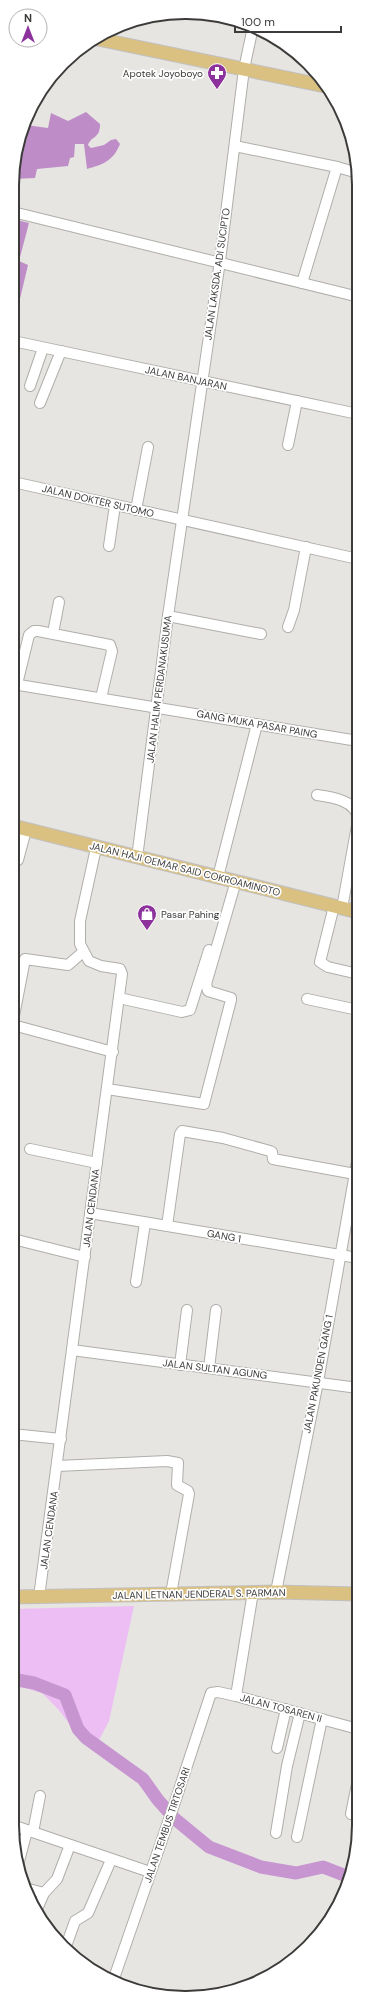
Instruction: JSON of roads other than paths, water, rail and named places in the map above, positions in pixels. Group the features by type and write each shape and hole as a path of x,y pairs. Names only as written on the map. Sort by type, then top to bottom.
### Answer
{"main road":[{"path":"104,40 318,85"},
{"name":"JALAN HAJI OEMAR SAID COKROAMINOTO","path":"19,828 352,910"},
{"name":"JALAN LETNAN JENDERAL S. PARMAN","path":"19,1597 254,1592 352,1594"}],"street":[{"name":"JALAN LAKSDA. ADI SUCIPTO","path":"182,520 201,381 220,261 244,68 252,33"},
{"path":"235,146 352,171"},
{"path":"302,283 338,168"},
{"path":"19,213 220,261 352,296"},
{"name":"JALAN BANJARAN","path":"19,342 352,413"},
{"path":"30,386 43,348"},
{"path":"40,403 61,351"},
{"path":"288,445 297,401"},
{"path":"136,510 148,447"},
{"name":"JALAN DOKTER SUTOMO","path":"19,483 352,558"},
{"path":"109,546 115,505"},
{"name":"JALAN HALIM PERDANAKUSUMA","path":"137,858 168,616 182,520"},
{"path":"288,627 294,610 306,547"},
{"path":"53,633 59,602"},
{"path":"168,616 261,634"},
{"path":"19,670 29,635 34,631 53,633 108,644 112,646 101,698"},
{"name":"GANG MUKA PASAR PAING","path":"19,685 157,706 352,740"},
{"path":"107,1088 204,1104 231,1000 230,996 208,991 206,984 228,879 257,724"},
{"path":"317,795 346,803 352,808"},
{"path":"19,856 26,830"},
{"path":"352,846 338,907 320,962 328,966 352,972"},
{"path":"19,987 24,959 30,958 68,965 83,952 80,944 79,928 96,848"},
{"path":"119,998 182,1012 190,1010 228,879"},
{"name":"JALAN CENDANA","path":"40,1597 90,1214 113,1052 122,970 93,963 83,952"},
{"path":"307,999 352,1009"},
{"path":"19,1026 113,1052"},
{"path":"167,1226 174,1166 180,1134 182,1131 223,1138 270,1151 272,1152 273,1159 352,1173"},
{"path":"30,1149 97,1163"},
{"name":"JALAN PAKUNDEN GANG 1","path":"276,1592 318,1382 352,1192"},
{"name":"GANG 1","path":"90,1214 146,1222 352,1257"},
{"path":"136,1282 146,1222"},
{"path":"19,1241 85,1257"},
{"path":"180,1364 187,1310"},
{"path":"209,1368 216,1310"},
{"name":"JALAN SULTAN AGUNG","path":"72,1350 352,1387"},
{"path":"19,1435 60,1440"},
{"path":"57,1466 167,1461 178,1463 177,1485 188,1491 189,1494 171,1594"},
{"name":"JALAN TOSAREN II","path":"254,1592 236,1696 352,1728"},
{"name":"JALAN TEMBUS TIRTOSARI","path":"115,1975 169,1820 210,1693 218,1692 236,1696"},
{"path":"277,1748 286,1709"},
{"path":"276,1833 287,1766 300,1713"},
{"path":"297,1837 322,1719"},
{"path":"22,1854 30,1832 40,1796"},
{"path":"351,1814 352,1809"},
{"path":"19,1828 150,1872"},
{"path":"39,1904 44,1894 58,1879 70,1846"},
{"path":"68,1942 75,1921 88,1913 111,1860"},
{"path":"33,1891 44,1894"}],"waterway":[{"path":"19,1680 34,1683 65,1695 78,1729 86,1738 143,1779 158,1800 175,1819 209,1847 261,1867 296,1873 323,1867 344,1875"}],"place":[{"name":"Apotek Joyoboyo","path":"217,90"},
{"name":"Pasar Pahing","path":"147,931"}]}
